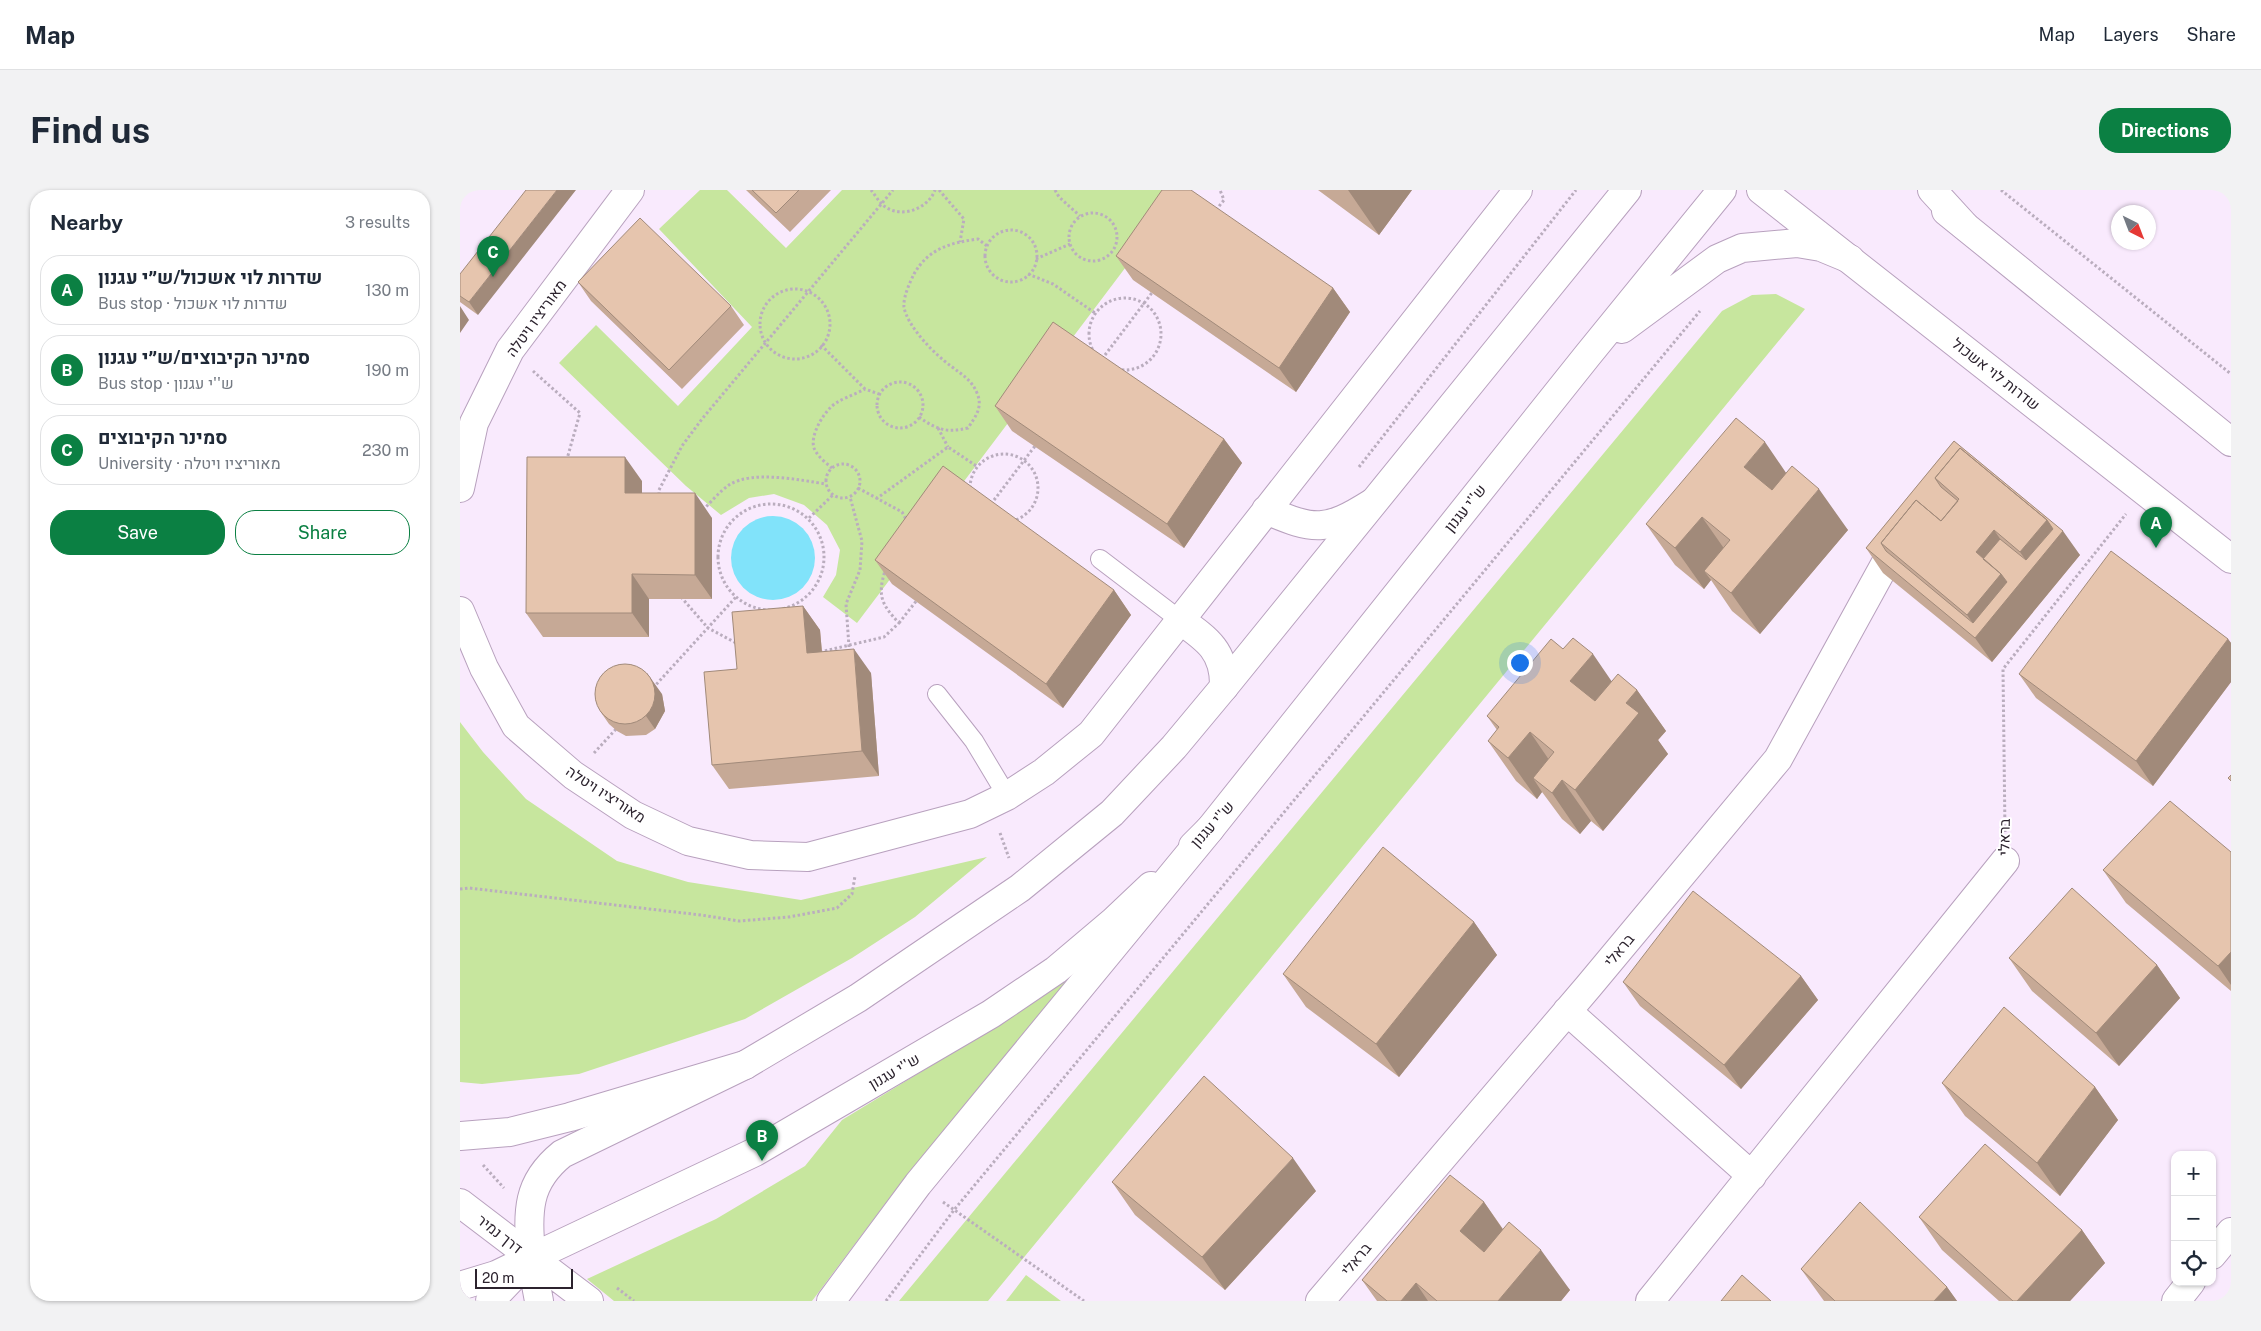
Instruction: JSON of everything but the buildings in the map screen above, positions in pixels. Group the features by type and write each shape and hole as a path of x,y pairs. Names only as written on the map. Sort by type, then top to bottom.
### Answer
{"main road":[{"name":"מאוריציו ויטלה","path":"460,488 474,423 510,350 630,190"},
{"name":"מאוריציו ויטלה","path":"460,611 484,668 516,726 574,775 633,815 688,841 750,854 808,857 970,814 999,800 1044,772 1091,734 1518,190"},
{"path":"1593,233 1608,200 1609,190"},
{"path":"539,1301 531,1258 530,1208 538,1178 548,1166 562,1154 744,1066 858,998 1020,888 1112,813 1174,747 1224,687 1626,190"},
{"name":"ש''י עגנון","path":"490,1301 531,1258 755,1152 991,1014 1056,970 1114,921 1210,829 1587,356 1722,190"},
{"name":"שדרות לוי אשכול","path":"1761,190 2231,559"},
{"path":"1920,190 2231,442"},
{"path":"1932,190 1964,225"},
{"path":"1587,356 1717,259 1742,248 1797,243 1821,247 1850,259"},
{"path":"1266,510 1296,522 1313,526 1329,525 1346,519 1373,502"},
{"name":"בראלי","path":"1320,1301 1778,759 1914,512"},
{"path":"1180,620 1214,648 1225,672 1224,687"},
{"path":"831,1301 918,1184 1210,829"},
{"name":"בראלי","path":"1650,1301 2005,862"},
{"path":"1567,1011 1752,1176"},
{"path":"460,1136 510,1132 570,1117 744,1066"},
{"name":"דרך נמיר","path":"460,1203 589,1301"},
{"path":"2216,1251 2231,1232"},
{"path":"460,1286 496,1275 531,1258"},
{"path":"2176,1301 2188,1286"}],"lane":[{"path":"1100,559 1180,620"},
{"path":"937,694 974,740 999,800"}],"path":[{"path":"871,190 882,204 894,211 908,212 926,203 935,190"},
{"path":"659,499 659,490 682,446 702,419 893,190"},
{"path":"939,190 964,219 960,242"},
{"path":"1055,190 1059,197 1080,216"},
{"path":"1212,216 1224,200 1220,190"},
{"path":"2001,190 2231,374"},
{"path":"1093,213 1103,215 1110,220 1115,228 1116,243 1107,256 1091,261 1078,256 1070,244 1070,229 1080,216 1093,213"},
{"path":"1016,230 1024,233 1035,247 1036,258 1034,267 1028,274 1015,281 1008,282 994,276 987,266 985,254 987,246 994,236 1001,231 1016,230"},
{"path":"920,416 946,432 968,428 979,412 978,395 969,378 950,366 920,336 910,322 904,306 910,283 923,259 951,244 978,239 987,246"},
{"path":"1036,258 1070,244"},
{"path":"1028,274 1053,284 1095,313"},
{"path":"1097,365 1157,287"},
{"path":"793,288 812,293 822,301 828,312 829,331 821,345 813,353 802,358 792,359 773,352 765,343 760,332 760,314 767,301 776,293 793,288"},
{"path":"1117,298 1132,298 1145,303 1156,314 1162,332 1157,353 1143,366 1127,370 1110,368 1100,361 1093,352 1088,334 1095,313 1105,303 1117,298"},
{"path":"886,1301 954,1210 1702,309"},
{"path":"821,345 864,389 879,394"},
{"path":"510,350 580,413 566,464"},
{"path":"907,382 914,386 922,400 920,416 914,422 903,427 889,426 877,412 879,394 892,383 907,382"},
{"path":"832,468 813,447 815,434 830,407 864,389"},
{"path":"938,427 948,447 978,467"},
{"path":"989,506 1035,446"},
{"path":"876,499 948,447"},
{"path":"996,454 1008,454 1024,460 1034,470 1037,479 1038,490 1030,509 1015,520 1005,522 994,520 983,514 974,504 970,493 971,482 978,467 986,459 996,454"},
{"path":"843,464 854,469 858,474 858,488 850,497 838,498 833,495 826,484 828,473 832,468 843,464"},
{"path":"702,511 730,484 758,477 780,477 826,484"},
{"path":"858,488 902,512 910,526"},
{"name":"בראלי","path":"2005,862 2003,668 2145,490"},
{"path":"809,518 833,495"},
{"path":"850,497 862,542 860,570 846,604 850,655"},
{"path":"775,503 785,505 809,518 820,533 823,543 823,570 810,594 785,609 767,610 749,606 736,597 723,581 717,556 725,530 737,515 756,505 775,503"},
{"path":"977,521 983,514"},
{"path":"886,568 881,595 885,607 899,623"},
{"path":"678,592 686,606 708,628 741,646"},
{"path":"818,652 884,637 899,623 923,592"},
{"path":"647,694 736,597"},
{"path":"574,775 620,724"},
{"path":"999,800 1020,888"},
{"path":"460,889 469,888 739,921 789,917 837,908 852,894 861,843"},
{"path":"918,1184 1084,1301"}],"green space":[{"path":"700,190 727,190 786,248 842,190 1184,190 857,623 823,597 836,575 840,550 827,525 804,505 774,494 749,498 721,515 686,486 559,363 596,325 678,406 752,327 659,229"},
{"path":"1776,294 1805,309 988,1301 899,1301 1722,311 1752,295"},
{"path":"460,722 483,752 526,799 617,861 688,882 801,900 987,857 915,917 852,958 745,1019 579,1074 482,1084 460,1082"},
{"path":"1087,967 906,1176 812,1301 614,1301 587,1279 716,1219 805,1166 842,1120 1001,1023"},
{"path":"1026,1275 1061,1301 1006,1301"}],"water":[{"path":"773,516 789,519 803,528 812,542 815,558 812,574 803,588 789,597 773,600 757,597 743,588 734,574 731,558 734,542 743,528 757,519"}],"place":[{"name":"סמינר הקיבוצים","path":"493,277"},
{"name":"שדרות לוי אשכול/ש״י עגנון","path":"2156,548"},
{"name":"סמינר הקיבוצים/ש״י עגנון","path":"762,1161"}]}
